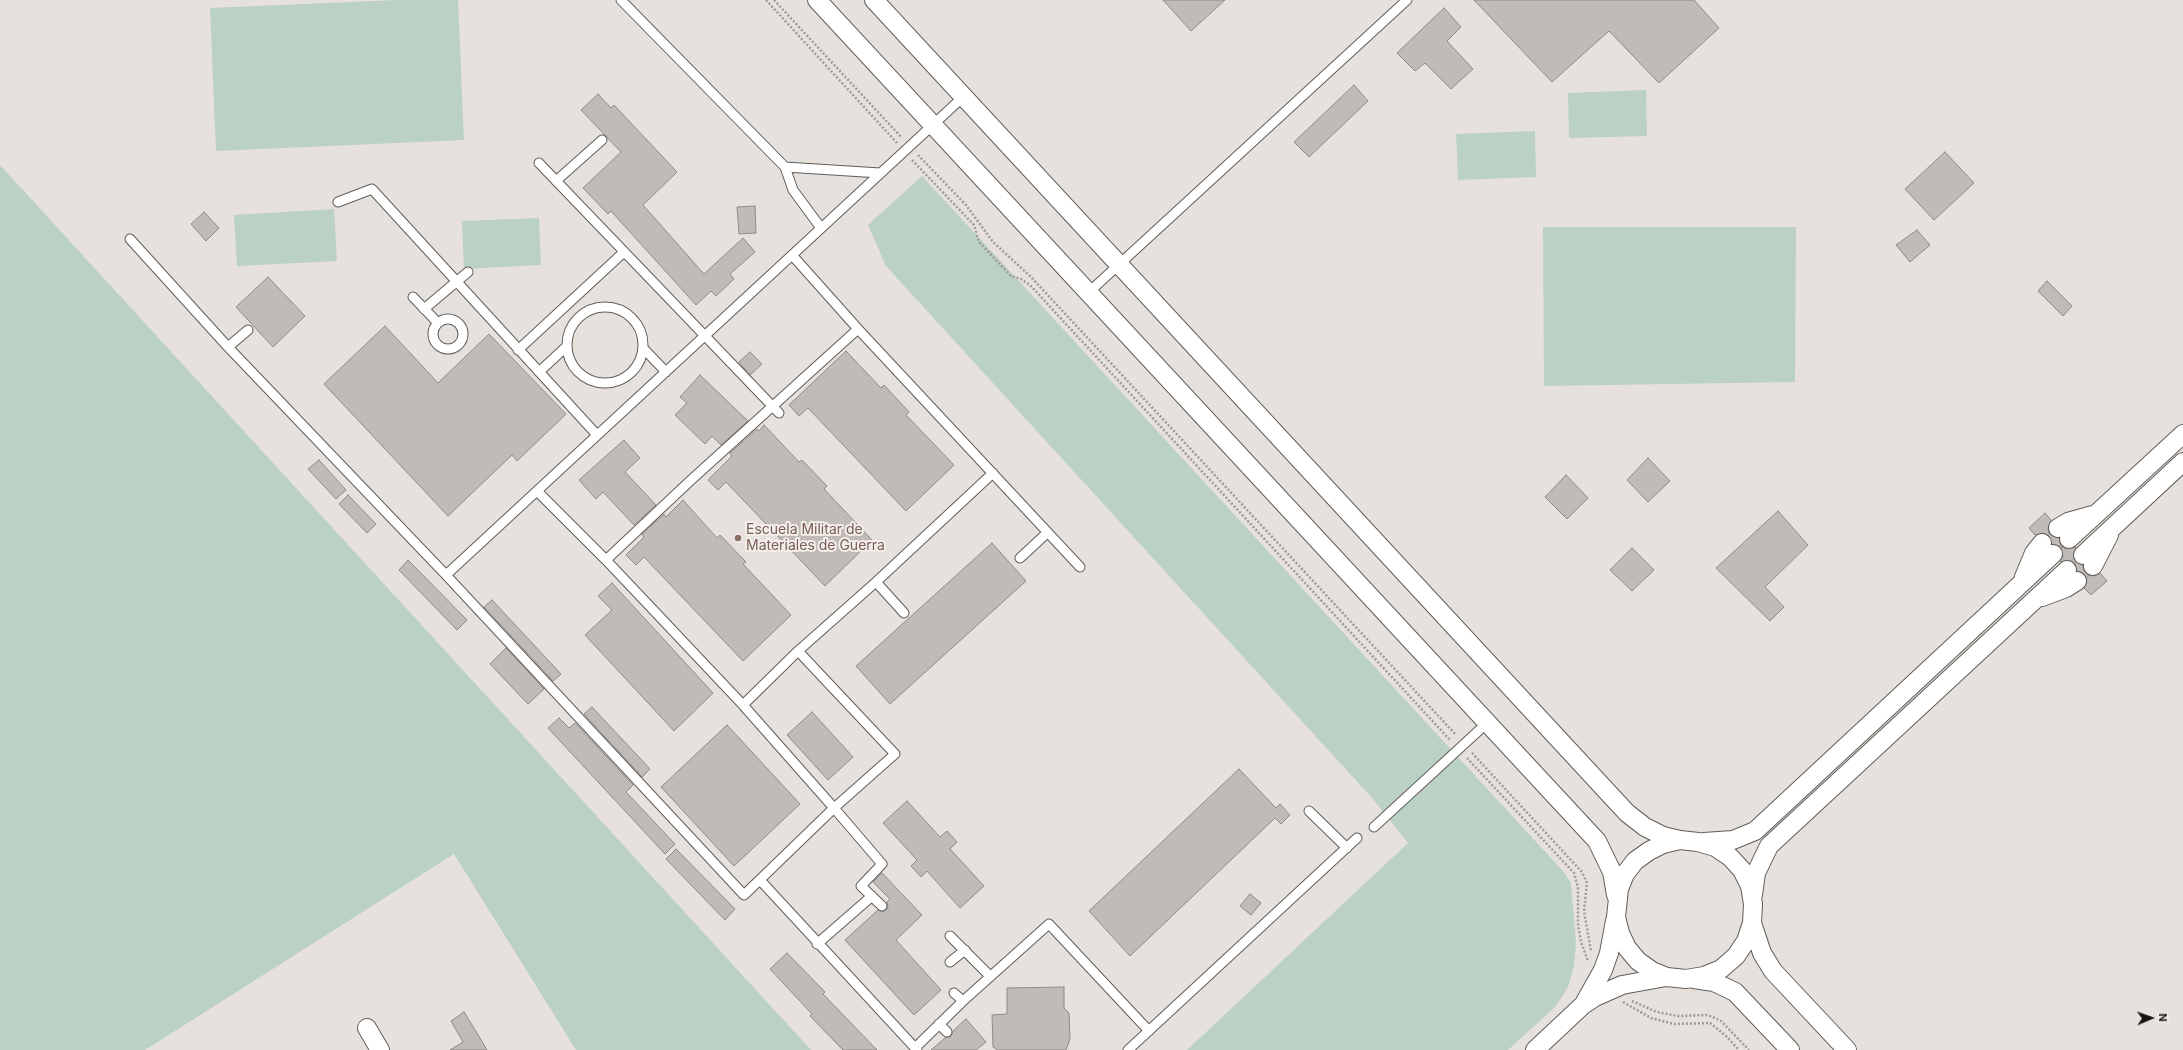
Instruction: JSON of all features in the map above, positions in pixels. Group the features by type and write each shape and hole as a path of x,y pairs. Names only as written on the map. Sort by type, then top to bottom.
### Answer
{"street":[{"path":"817,0 1597,842 1612,872 1616,912 1620,933 1631,953 1638,961 1652,971 1667,977"},
{"path":"874,0 1627,813 1655,833 1680,840 1721,843 1755,831 2017,588 2034,553 2048,549"},
{"path":"2064,534 2099,512 2183,434"},
{"path":"2088,560 2113,526 2183,462"},
{"path":"1686,979 1704,976 1721,969 1736,956 1746,941 1752,923 1756,873 1769,846 2030,603 2042,596 2066,588 2072,575"},
{"path":"1535,1050 1607,981 1614,935 1618,889 1625,874 1635,861 1658,846 1680,840"},
{"path":"1698,842 1715,847 1730,857 1738,866 1750,886 1753,904"},
{"path":"1752,923 1758,943 1767,962 1847,1050"},
{"path":"1607,981 1637,981 1667,977 1705,980 1734,992 1790,1050"},
{"path":"367,1028 380,1050"}],"lane":[{"path":"621,0 786,167 793,190 821,228"},
{"path":"1088,293 1120,266 1408,0"},
{"path":"446,575 963,97"},
{"path":"556,181 602,140"},
{"path":"539,164 775,410"},
{"path":"786,167 880,174"},
{"path":"338,202 372,189 455,282 597,435"},
{"path":"130,239 228,347 446,575 744,895 834,808 894,754 798,651"},
{"path":"518,350 624,252"},
{"path":"792,255 858,329 1080,567"},
{"path":"424,309 468,272"},
{"path":"413,297 438,323"},
{"path":"643,348 639,361 633,371 623,379 612,383 601,383 589,380 579,374 572,365 567,346 570,330 576,319 586,312 597,307 609,307 621,310 631,317 638,327 643,348 666,372"},
{"path":"606,560 775,410 858,329"},
{"path":"228,347 248,330"},
{"path":"539,372 567,346"},
{"path":"743,705 798,651 876,582 993,473"},
{"path":"537,491 606,560 743,705 882,864 861,886 882,906"},
{"path":"1020,558 1047,532"},
{"path":"876,582 904,613"},
{"path":"1374,827 1487,723"},
{"path":"1308,812 1347,848"},
{"path":"1128,1050 1357,838"},
{"path":"760,880 817,944 916,1049 963,1001 1049,924 1148,1031"},
{"path":"817,944 872,896"},
{"path":"950,936 990,976"},
{"path":"950,962 965,950"},
{"path":"954,993 963,1001"},
{"path":"939,1024 946,1032"}],"path":[{"path":"766,0 907,149 966,205 993,242 1032,277 1461,746 1574,873 1578,888 1578,924 1581,942 1587,960 1607,981 1635,1003 1657,1012 1678,1016 1707,1015 1721,1021 1749,1050"},
{"path":"774,0 974,225 979,242 1010,276 1021,279 1030,285 1461,746 1582,872 1587,884 1584,911 1591,953 1607,981 1623,1003 1651,1018 1674,1024 1710,1023 1726,1036 1739,1050"}],"green space":[{"path":"398,0 458,0 464,140 216,151 210,8"},
{"path":"1646,90 1647,136 1569,138 1568,93"},
{"path":"1535,131 1536,177 1458,180 1456,134"},
{"path":"0,165 811,1050 576,1050 454,854 145,1050 0,1050"},
{"path":"922,176 1563,871 1571,883 1576,943 1574,966 1568,987 1556,1006 1508,1050 1187,1050 1408,843 1373,799 886,266 868,225"},
{"path":"334,209 337,261 237,266 234,215"},
{"path":"539,218 541,265 464,269 462,221"},
{"path":"1543,227 1796,227 1795,382 1544,386"}],"building":[{"path":"1163,0 1225,0 1191,31"},
{"path":"1474,0 1694,0 1719,28 1659,83 1609,31 1552,82"},
{"path":"1444,8 1461,27 1447,41 1473,69 1451,89 1425,63 1415,71 1397,53"},
{"path":"1354,85 1368,101 1309,157 1294,142"},
{"path":"598,94 611,108 614,105 677,172 643,205 704,274 743,238 755,252 730,274 734,279 716,296 711,291 696,305 611,211 608,214 583,188 621,152 581,110"},
{"path":"1945,152 1974,183 1934,220 1905,189"},
{"path":"755,206 756,233 739,234 737,207"},
{"path":"204,212 219,228 206,241 191,224"},
{"path":"1917,230 1930,245 1910,262 1896,245"},
{"path":"268,277 305,316 273,347 236,307"},
{"path":"2047,281 2072,306 2063,316 2038,291"},
{"path":"385,326 438,383 489,334 566,414 517,461 512,455 448,516 324,384"},
{"path":"846,351 881,388 884,385 909,412 906,415 954,465 906,511 808,408 799,416 789,405"},
{"path":"750,352 762,364 750,375 739,362"},
{"path":"700,375 748,421 721,445 712,436 705,444 675,415 687,403 680,397"},
{"path":"764,425 799,462 802,460 827,486 824,489 872,540 825,586 726,482 718,490 708,480 732,456 730,453 757,429 759,431"},
{"path":"624,440 640,458 625,472 656,505 634,525 603,492 596,499 579,480"},
{"path":"1648,458 1670,481 1648,502 1627,480"},
{"path":"319,460 346,490 336,499 308,469"},
{"path":"1566,475 1588,498 1567,519 1545,497"},
{"path":"348,495 376,524 367,533 339,504"},
{"path":"683,500 717,538 720,535 746,562 743,564 791,615 743,661 644,557 636,565 626,555 644,537 642,534 664,514 666,517"},
{"path":"1778,511 1808,545 1765,587 1784,607 1770,621 1716,568"},
{"path":"2045,513 2051,520 2048,528 2049,534 2059,538 2061,546 2066,549 2076,547 2073,558 2076,562 2083,565 2084,571 2088,575 2094,576 2100,573 2107,581 2091,595 2084,588 2087,581 2086,576 2077,571 2075,563 2070,560 2060,562 2063,557 2061,547 2052,544 2048,535 2043,533 2035,535 2029,528"},
{"path":"992,543 1026,581 890,704 856,666"},
{"path":"1632,548 1654,570 1632,591 1610,570"},
{"path":"408,560 467,620 457,630 399,570"},
{"path":"612,583 713,693 674,731 585,635 612,610 598,596"},
{"path":"492,600 561,674 553,681 484,607"},
{"path":"506,648 544,689 528,704 490,664"},
{"path":"592,707 650,769 642,777 584,714"},
{"path":"812,712 853,757 828,780 787,735"},
{"path":"559,718 569,728 575,723 633,785 626,792 675,844 665,854 548,728"},
{"path":"727,725 800,804 734,866 661,787"},
{"path":"1239,769 1276,808 1280,804 1290,815 1281,824 1275,818 1130,956 1089,911"},
{"path":"907,801 940,837 947,831 957,842 950,849 984,886 960,908 927,871 921,877 911,866 917,860 883,823"},
{"path":"676,849 735,909 725,920 666,859"},
{"path":"882,873 922,915 896,940 941,990 914,1015 845,940 878,910 883,912 888,908 887,902 890,899 873,882"},
{"path":"1250,894 1261,903 1251,915 1240,906"},
{"path":"787,953 825,992 823,994 877,1050 843,1050 810,1016 812,1014 770,969"},
{"path":"1064,987 1064,1008 1069,1013 1070,1039 1066,1050 998,1050 993,1047 992,1015 1007,1014 1007,988"},
{"path":"464,1012 487,1050 450,1050 463,1042 451,1021"},
{"path":"966,1019 986,1042 976,1050 931,1050 945,1038 951,1036 953,1031"}],"place":[{"name":"Escuela Militar de Materiales de Guerra","path":"738,538"}]}
